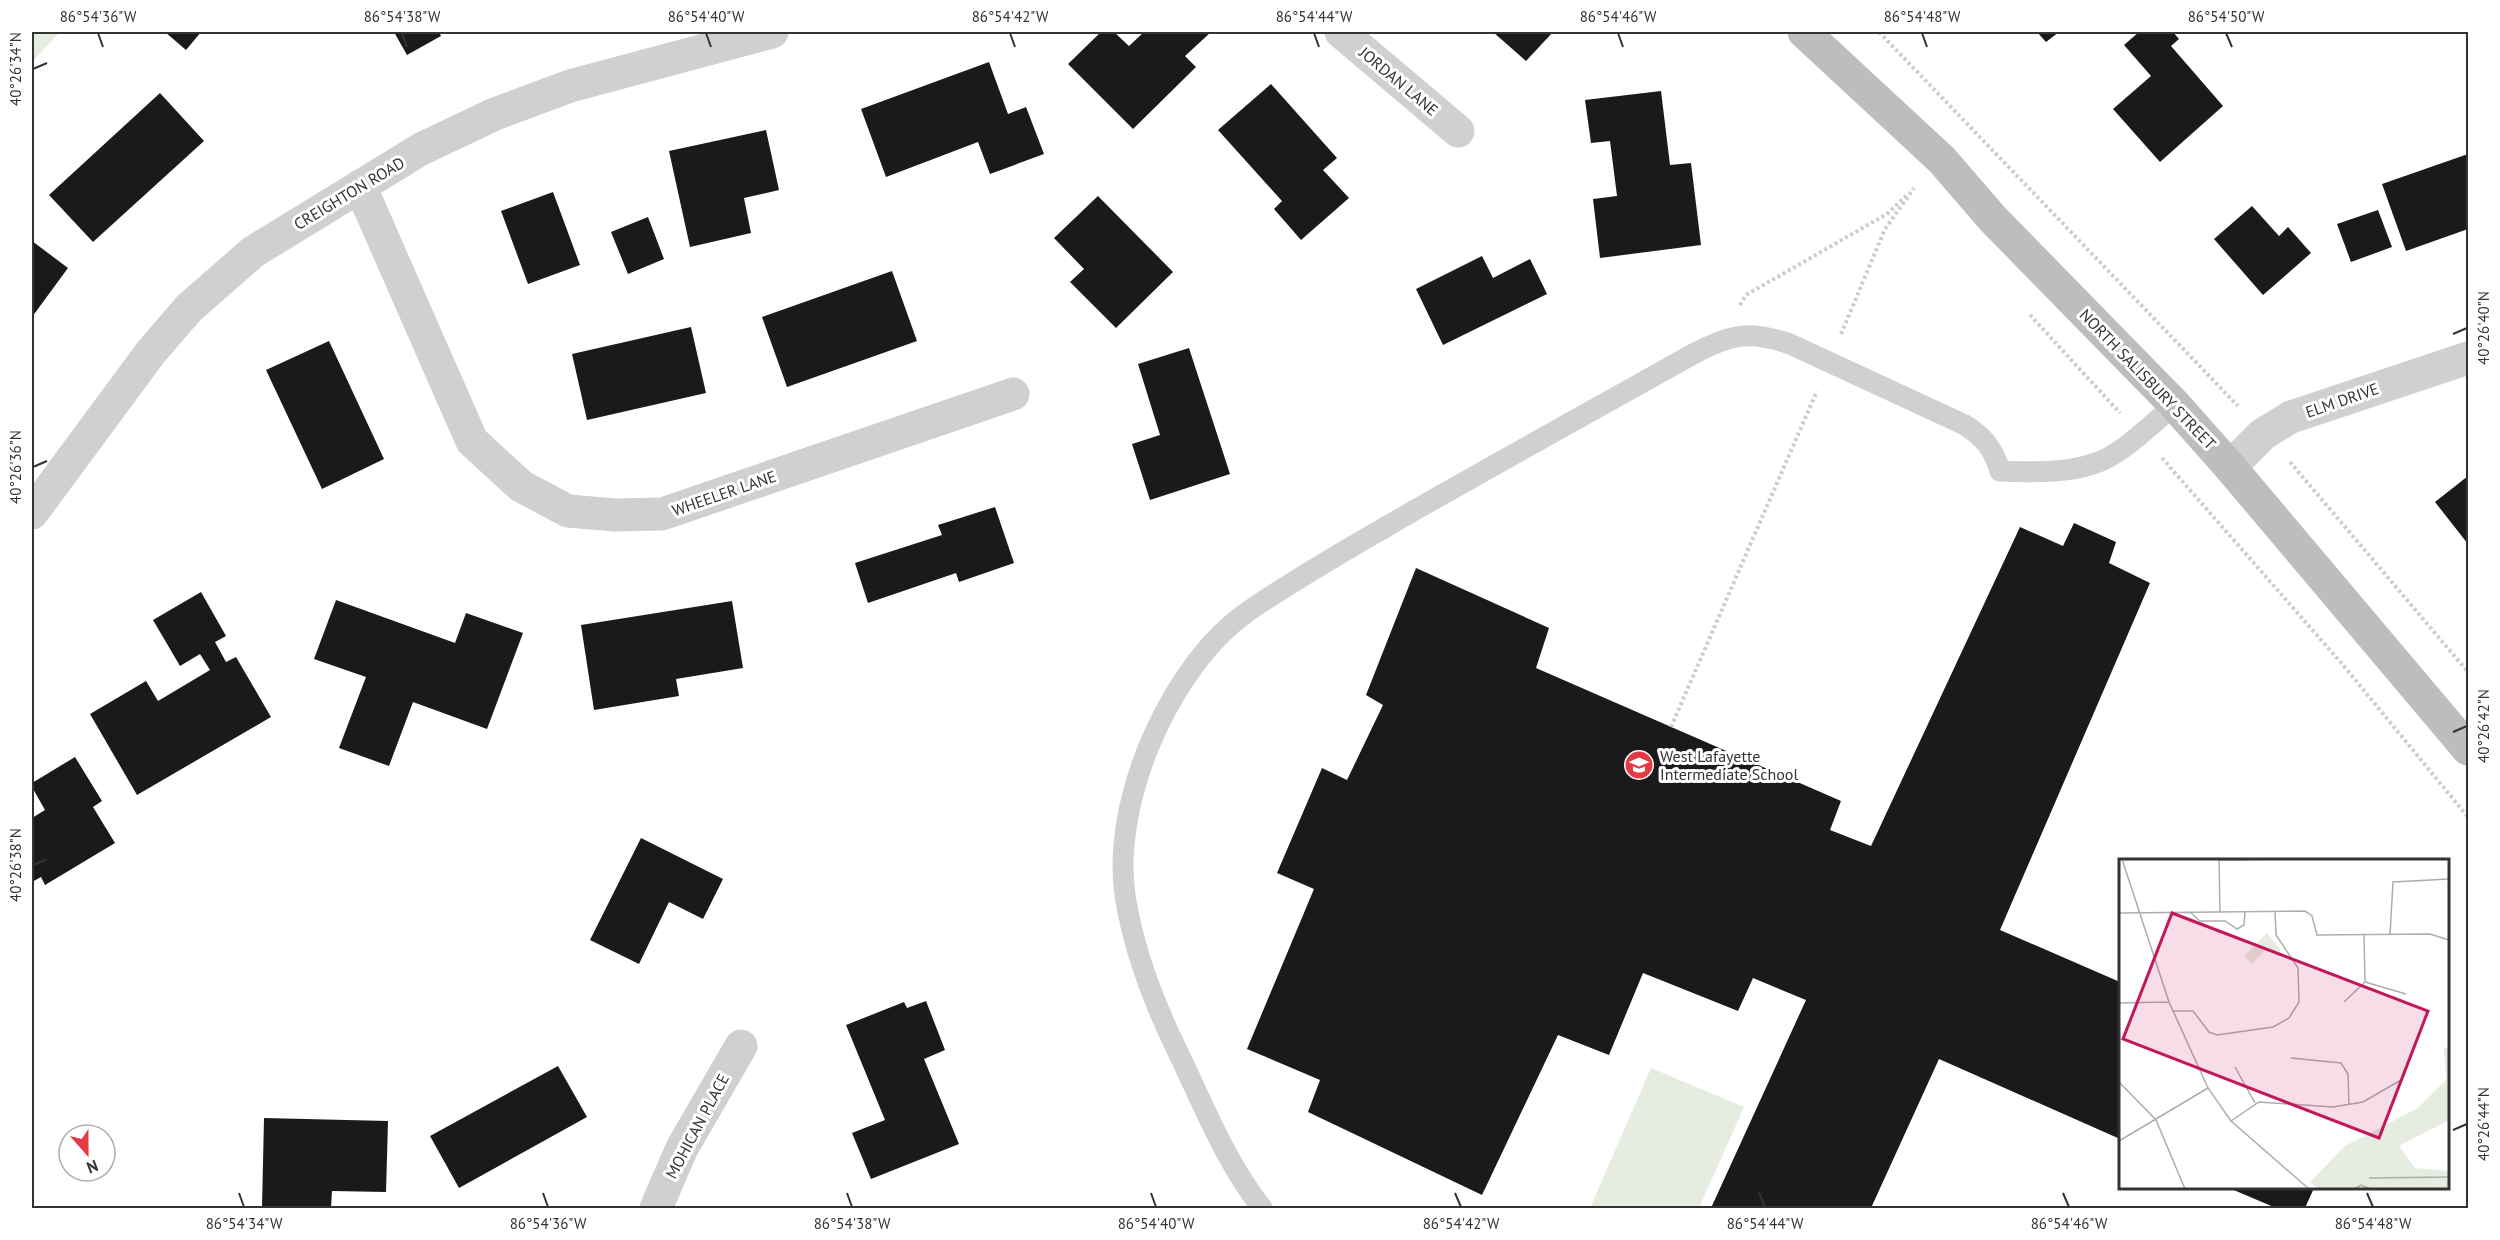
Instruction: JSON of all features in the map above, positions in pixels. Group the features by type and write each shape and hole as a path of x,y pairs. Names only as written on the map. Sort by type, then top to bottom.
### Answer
{"street":[{"name":"CREIGHTON ROAD","path":"32,513 150,352 189,308 253,252 421,149 495,114 570,86 772,32"},
{"name":"JORDAN LANE","path":"1341,32 1458,131"},
{"name":"NORTH SALISBURY STREET","path":"1804,32 1942,160 1993,219 2175,405 2469,749"},
{"name":"WHEELER LANE","path":"360,186 472,441 521,486 568,510 615,515 662,514 1013,394"},
{"name":"ELM DRIVE","path":"2230,467 2263,434 2290,417 2469,358"},
{"name":"MOHICAN PLACE","path":"656,1209 682,1148 741,1046"}],"lane":[{"path":"1262,1209 1241,1181 1147,983 1132,932 1125,892 1123,844 1144,761 1158,723 1178,687 1205,650 1234,622 1339,553 1716,342 1739,336 1765,335 1830,362 1965,425 1981,435 1991,448 1996,455 2000,471 2048,472 2079,468 2103,461 2175,405"}],"path":[{"path":"1880,32 2193,358 2295,468 2469,672"},
{"path":"1914,188 1922,197"},
{"path":"1716,342 1746,295 1887,214 1914,188"},
{"path":"1671,727 1886,229 1914,188"},
{"path":"2027,311 2179,476 2343,665 2469,817"}],"shaded area":[{"path":"32,32 60,32 32,62"},
{"path":"1651,1068 1744,1107 1699,1208 1590,1208"}],"building":[{"path":"165,32 201,32 186,50"},
{"path":"394,32 439,32 441,36 407,55"},
{"path":"1101,32 1114,32 1129,46 1144,32 1211,32 1185,56 1196,67 1133,129 1068,64"},
{"path":"1493,32 1553,32 1526,61"},
{"path":"2037,32 2059,32 2046,42"},
{"path":"2139,32 2173,32 2179,39 2171,46 2223,106 2160,162 2113,109 2151,76 2124,45"},
{"path":"989,62 1008,114 1026,107 1044,154 990,174 978,142 886,177 861,109"},
{"path":"1271,84 1337,158 1323,170 1349,198 1301,240 1274,209 1282,201 1218,130"},
{"path":"1661,91 1670,165 1691,163 1701,245 1600,258 1593,199 1617,196 1610,141 1591,143 1585,100"},
{"path":"160,93 204,141 93,242 49,195"},
{"path":"766,130 779,190 744,198 751,233 690,247 669,151"},
{"path":"2468,154 2468,229 2406,251 2382,184"},
{"path":"553,192 580,265 528,284 501,211"},
{"path":"1098,196 1173,272 1116,328 1070,282 1084,269 1054,238"},
{"path":"2252,206 2279,236 2288,227 2311,253 2263,295 2214,239"},
{"path":"2378,210 2392,247 2351,262 2337,224"},
{"path":"648,217 664,259 628,274 611,232"},
{"path":"32,241 68,268 32,317"},
{"path":"1482,256 1493,278 1530,259 1547,294 1443,345 1416,289"},
{"path":"892,271 917,341 787,387 762,317"},
{"path":"691,327 706,393 587,420 572,354"},
{"path":"329,341 384,459 322,489 266,370"},
{"path":"1189,348 1230,474 1150,500 1132,444 1160,435 1138,364"},
{"path":"2468,476 2468,544 2435,502"},
{"path":"995,507 1014,563 959,582 956,573 868,603 855,563 942,535 938,525"},
{"name":"West Lafayette Intermediate School","path":"2074,523 2116,542 2109,563 2150,583 2000,930 2119,982 2119,1139 1939,1059 1871,1208 1711,1208 1806,1000 1753,978 1738,1011 1643,973 1609,1055 1558,1035 1482,1195 1308,1112 1320,1080 1247,1049 1314,889 1277,873 1322,768 1347,780 1383,705 1366,695 1416,568 1549,628 1536,668 1841,801 1830,830 1871,846 2020,527 2063,546"},
{"path":"201,592 226,636 215,642 226,662 236,657 271,717 137,795 90,714 146,681 158,701 210,670 200,654 180,666 153,620"},
{"path":"336,600 455,643 466,613 523,633 487,729 413,702 389,766 339,748 366,677 314,659"},
{"path":"732,601 743,668 676,679 679,696 594,710 581,625"},
{"path":"75,757 102,801 93,807 115,843 45,885 41,877 32,882 32,818 45,810 32,783"},
{"path":"641,838 723,879 703,919 669,902 639,964 590,940"},
{"path":"926,1001 945,1050 924,1059 959,1144 871,1179 852,1133 885,1120 846,1025 904,1002 907,1008"},
{"path":"558,1066 587,1117 459,1188 430,1136"},
{"path":"264,1118 388,1121 386,1192 332,1191 331,1208 262,1208"},
{"path":"2231,1189 2314,1189 2305,1208 2276,1208"}],"place":[{"name":"West Lafayette Intermediate School","path":"1639,765"}]}
